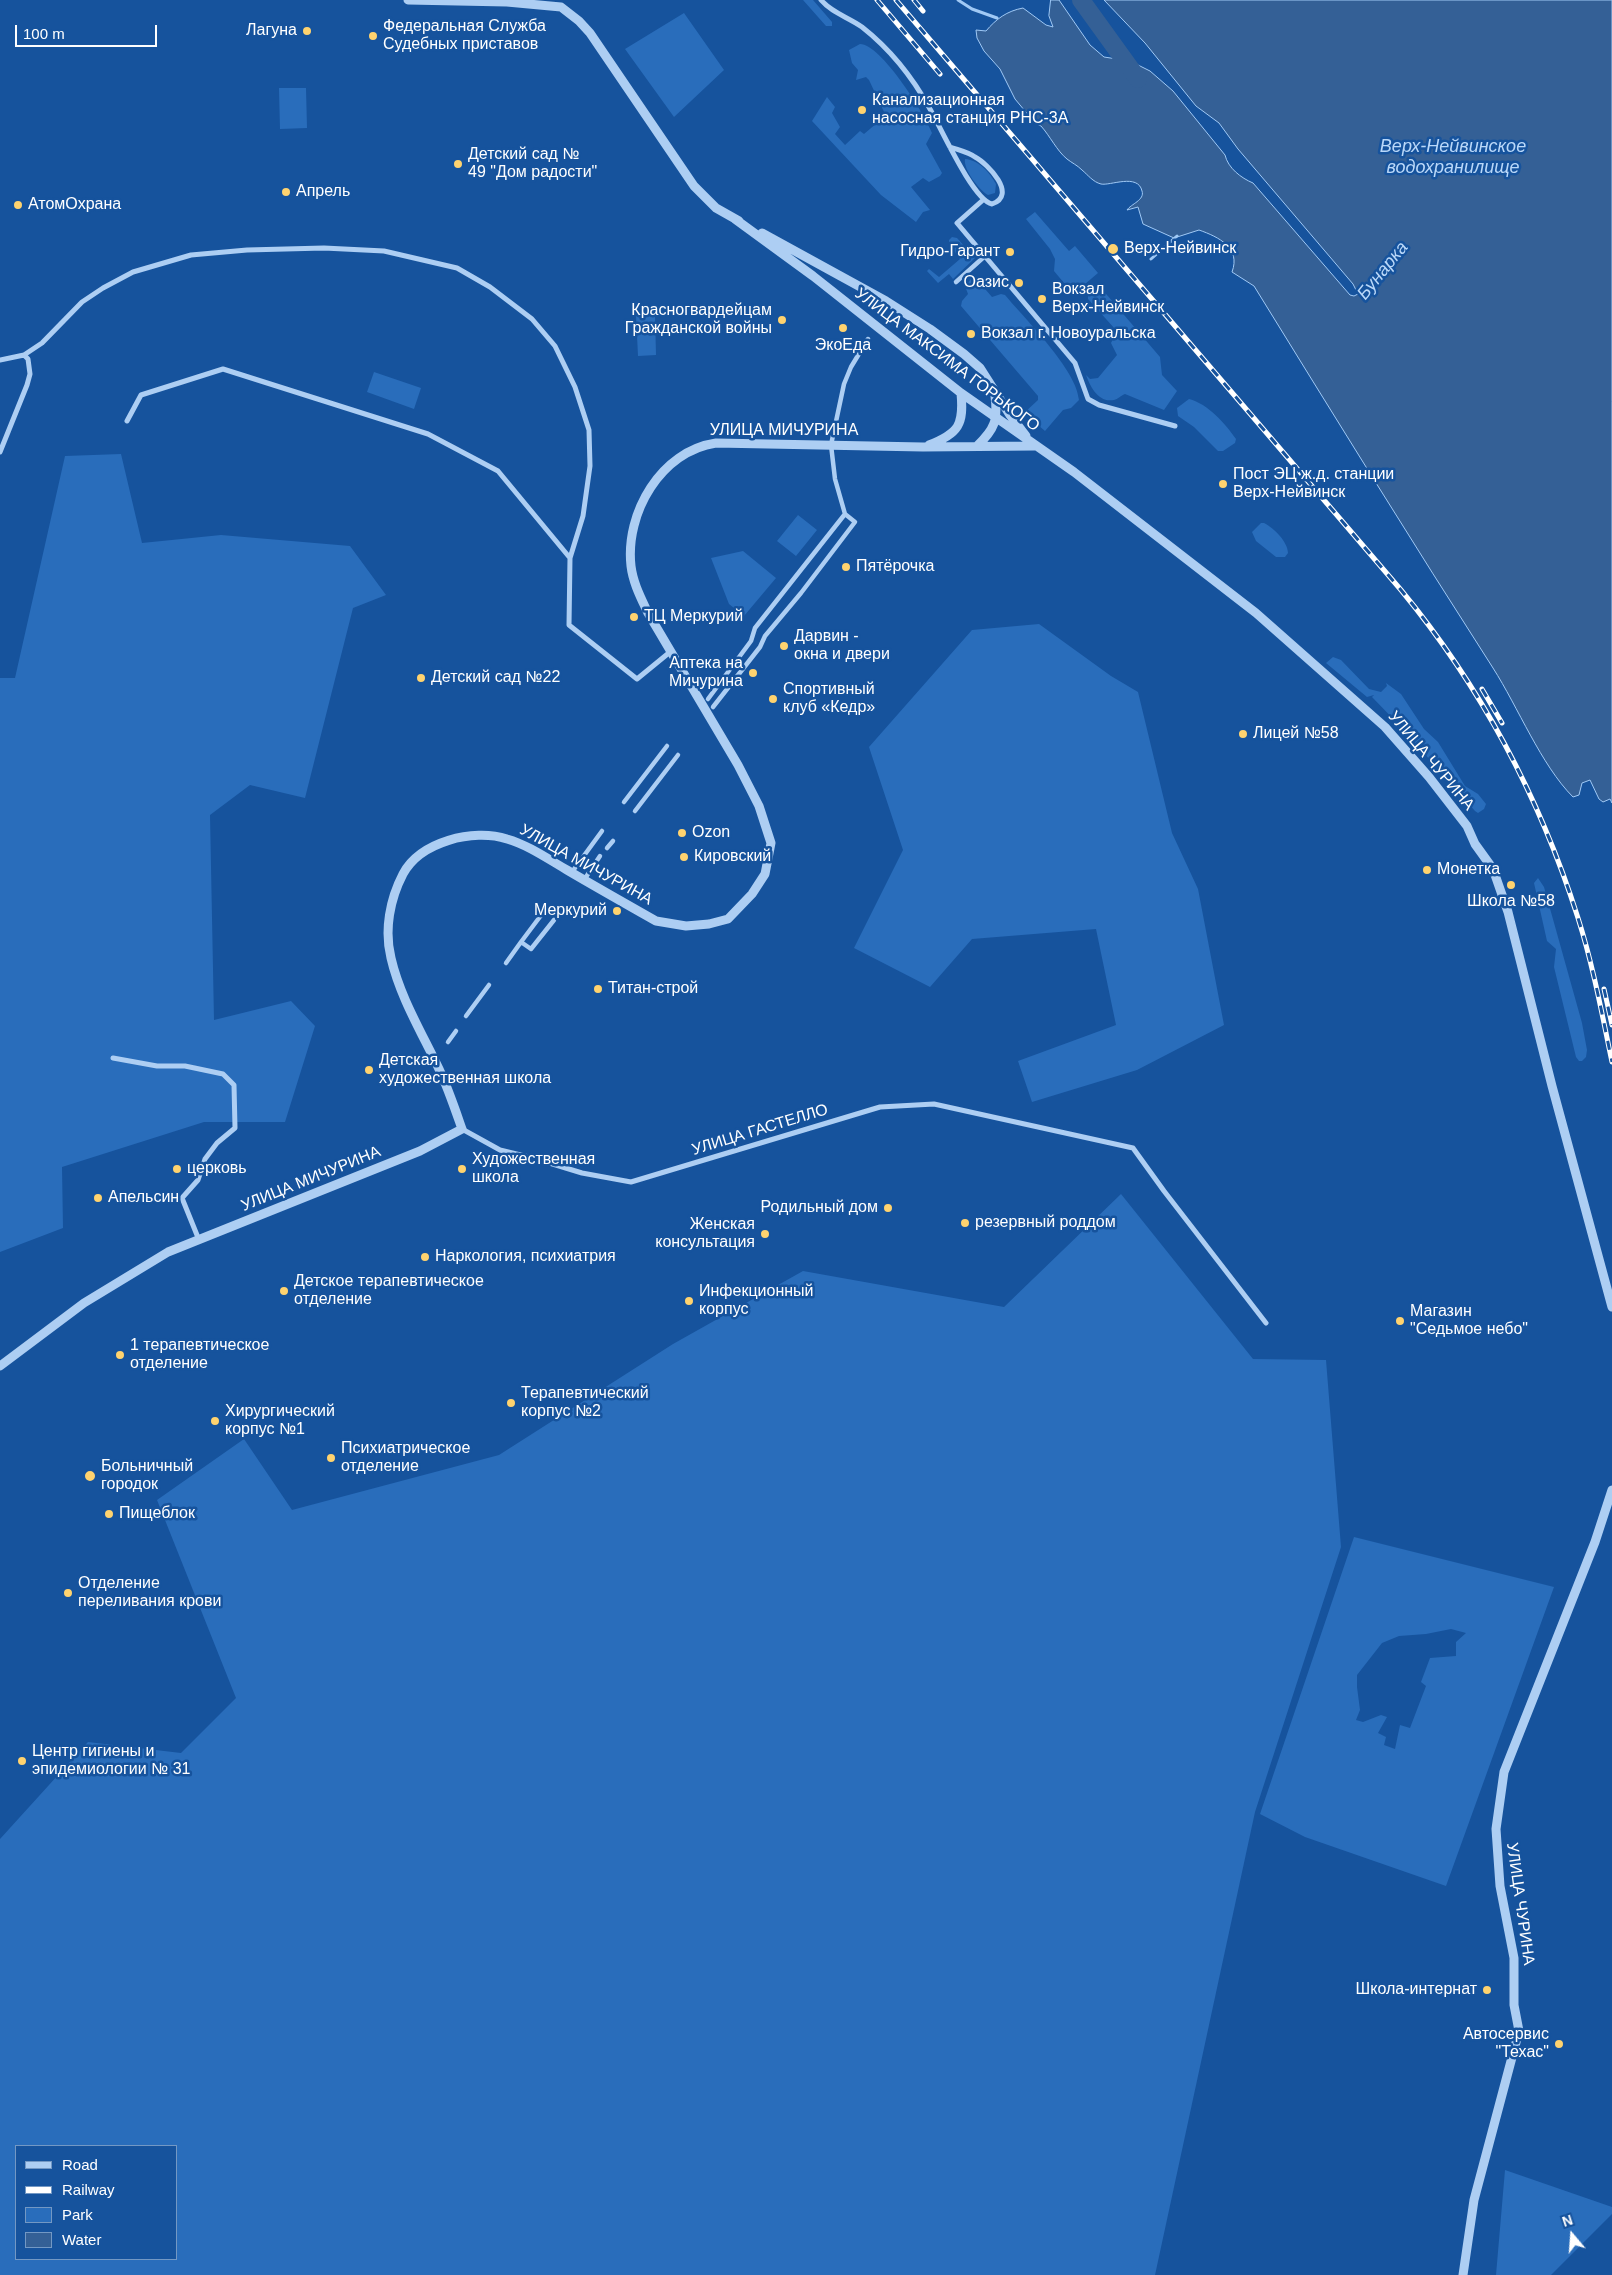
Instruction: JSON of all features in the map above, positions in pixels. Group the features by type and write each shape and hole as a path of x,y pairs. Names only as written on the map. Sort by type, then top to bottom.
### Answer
{"street":[{"path":"408,0 563,4"},
{"path":"821,0 827,7 868,32 900,64 930,108 950,147 983,200 992,204 1000,199 1002,189 997,178 976,157 950,147"},
{"name":"УЛИЦА МАКСИМА ГОРЬКОГО","path":"563,4 590,33 694,186 716,208 825,266 893,306 942,338 980,368 1010,415 1034,446"},
{"path":"983,200 957,223 1075,363 1088,399 1099,405 1175,426"},
{"name":"УЛИЦА МАКСИМА ГОРЬКОГО","path":"735,219 813,276 961,393 1034,446"},
{"path":"0,360 24,355 42,343 82,302 103,288 133,272 191,255 247,250 324,248 384,251 456,268 490,287 532,319 555,346 575,387 589,430 590,466 582,516 570,558 569,625 636,679 670,652"},
{"path":"956,282 985,256"},
{"path":"813,276 814,268 825,266"},
{"path":"714,707 760,647 765,636 801,593 854,522 845,514 836,479 832,445 844,384 851,367 868,339"},
{"path":"0,452 30,374 28,359 24,355"},
{"path":"127,421 141,395 223,369 428,434 498,471 570,558"},
{"path":"977,446 988,435 996,418 995,391"},
{"path":"923,447 951,435 957,430 963,412 961,393"},
{"name":"УЛИЦА МИЧУРИНА","path":"0,1366 84,1303 168,1252 420,1151 462,1128 440,1070 397,980 390,956 388,922 394,891 408,866 426,849 447,842 480,836 506,838 531,849 656,921 686,926 709,924 728,919 752,894 765,874 770,843 758,806 738,765 670,652 639,595 631,568 632,536 642,502 657,478 682,455 706,445 774,443 923,447 1034,446"},
{"name":"УЛИЦА ЧУРИНА","path":"1034,446 1074,472 1256,613 1385,727 1424,770 1467,826 1475,844 1493,869 1508,912 1552,1086 1612,1307"},
{"path":"708,699 751,641 755,628 845,514"},
{"path":"624,802 667,746"},
{"path":"635,811 678,755"},
{"path":"572,873 602,831"},
{"path":"607,848 613,841"},
{"path":"584,880 600,856"},
{"path":"506,963 542,914"},
{"path":"521,942 531,950 554,920"},
{"path":"466,1016 489,985"},
{"path":"448,1042 456,1031"},
{"path":"113,1058 157,1066 185,1066 223,1074 234,1085 235,1128 217,1143 205,1159 198,1180 182,1198 199,1240"},
{"name":"УЛИЦА ГАСТЕЛЛО","path":"462,1128 500,1150 582,1173 632,1182 880,1107 934,1104 1134,1148 1164,1191 1266,1323"},
{"name":"УЛИЦА ЧУРИНА","path":"1464,2275 1474,2200 1518,2031 1514,2005 1514,1958 1500,1886 1496,1829 1504,1772 1595,1542 1612,1490"}],"green space":[{"path":"803,0 813,0 832,22 832,26 826,26"},
{"path":"684,13 724,70 674,117 625,49"},
{"path":"860,44 869,47 890,67 912,96 932,133 926,144 942,173 929,182 923,178 911,187 930,210 923,212 916,222 881,195 812,121 827,97 835,107 832,113 840,127 835,134 845,145 860,131 864,134 884,117 885,114 869,80 866,77 856,80 858,70 852,63 849,50"},
{"path":"279,88 306,88 307,128 280,129"},
{"path":"965,159 979,164 991,176 996,184 995,193 988,195 976,184 966,168"},
{"path":"1035,212 1069,251 1075,246 1098,273 1078,290 1069,289 1054,271 1055,259 1050,249 1026,219"},
{"path":"952,237 957,238 975,258 953,279 949,274 938,283 927,271 929,269 939,277 960,259 949,245 949,240"},
{"path":"971,279 979,282 992,297 1001,294 1005,295 1049,345 1069,374 1076,388 1079,400 1071,408 1063,410 1045,431 1024,413 1038,400 1038,396 961,306 962,301 968,294 965,286"},
{"path":"1098,288 1101,288 1160,357 1162,375 1177,391 1164,410 1125,394 1114,400 1103,399 1090,384 1086,375 1090,379 1098,378 1117,355 1111,343 1116,333 1115,329 1088,299 1088,296"},
{"path":"636,315 655,315 656,355 638,356"},
{"path":"374,372 421,388 414,409 367,392"},
{"path":"1189,399 1203,405 1216,415 1236,439 1235,443 1223,451 1218,451 1194,427 1178,416 1177,408"},
{"path":"121,454 142,543 221,535 350,546 386,595 353,608 305,798 250,785 210,815 214,1020 291,1001 315,1026 285,1122 204,1122 62,1167 63,1228 0,1252 0,678 15,678 65,456"},
{"path":"798,515 817,530 796,556 777,541"},
{"path":"1261,523 1272,528 1286,544 1288,553 1285,557 1276,557 1256,541 1252,532"},
{"path":"743,551 776,578 744,616 729,604 711,558"},
{"path":"1039,624 1111,676 1138,692 1172,833 1198,889 1224,1025 1137,1070 1032,1102 1018,1061 1116,1025 1096,929 972,939 930,987 854,948 903,850 869,747 972,630"},
{"path":"1333,657 1341,660 1369,689 1381,692 1387,686 1386,683 1401,694 1424,729 1438,742 1465,786 1478,794 1486,804 1484,809 1478,813 1475,811 1372,697 1374,695 1367,697 1326,663"},
{"path":"1538,878 1544,887 1582,1023 1587,1050 1586,1057 1582,1061 1579,1061 1576,1057 1554,967 1556,949 1547,941 1534,883"},
{"path":"1121,1194 1253,1359 1326,1360 1341,1547 1255,1812 1155,2275 0,2275 0,1839 88,1742 181,1753 236,1698 157,1500 244,1439 292,1510 499,1455 673,1344 803,1271 1004,1307"},
{"path":"1354,1537 1554,1587 1446,1886 1305,1837 1260,1814","holes":["1451,1629 1466,1633 1456,1642 1456,1656 1430,1658 1421,1682 1426,1686 1410,1728 1400,1725 1395,1749 1384,1745 1386,1737 1378,1733 1387,1717 1381,1715 1363,1722 1356,1720 1360,1710 1357,1675 1382,1643 1399,1636 1426,1634"]},
{"path":"1505,2170 1612,2207 1612,2214 1551,2275 1496,2275"}],"water":[{"name":"Верх-Нейвинское водохранилище","path":"1051,0 1059,0 1090,45 1104,57 1130,61 1150,71 1173,91 1225,155 1232,168 1253,183 1350,295 1354,296 1358,294 1353,284 1238,149 1219,123 1196,106 1145,43 1104,0 1612,0 1612,803 1610,799 1603,802 1599,799 1590,780 1582,783 1579,795 1573,797 1561,784 1540,752 1493,668 1254,286 1232,272 1234,264 1231,250 1221,240 1199,230 1174,238 1143,224 1138,207 1127,210 1141,197 1142,191 1139,186 1130,181 1101,184 1093,180 1063,156 1041,126 1035,123 1015,99 1000,69 984,51 977,38 976,30 986,31 1002,16 1023,8 1046,25 1053,27 1049,16"}],"waterway":[{"path":"958,0 972,9 997,18"},
{"name":"Бунарка","path":"1081,0 1138,79"},
{"path":"1151,259 1177,236"}],"railway":[{"path":"877,0 940,74"},
{"path":"896,0 1401,590 1457,665 1505,745 1546,830 1563,873 1588,954 1612,1062"},
{"path":"914,0 923,11"},
{"path":"1482,689 1502,723"},
{"path":"1604,989 1612,1025"}],"place":[{"name":"Лагуна","path":"307,31"},
{"name":"Федеральная Служба Судебных приставов","path":"373,36"},
{"name":"Канализационная насосная станция РНС-3А","path":"862,110"},
{"name":"Детский сад № 49 \"Дом радости\"","path":"458,164"},
{"name":"Апрель","path":"286,192"},
{"name":"АтомОхрана","path":"18,205"},
{"name":"Верх-Нейвинск","path":"1113,249"},
{"name":"Гидро-Гарант","path":"1010,252"},
{"name":"Оазис","path":"1019,283"},
{"name":"Вокзал Верх-Нейвинск","path":"1042,299"},
{"name":"Красногвардейцам Гражданской войны","path":"782,320"},
{"name":"ЭкоЕда","path":"843,328"},
{"name":"Вокзал г. Новоуральска","path":"971,334"},
{"name":"Пост ЭЦ ж.д. станции Верх-Нейвинск","path":"1223,484"},
{"name":"Пятёрочка","path":"846,567"},
{"name":"ТЦ Меркурий","path":"634,617"},
{"name":"Дарвин - окна и двери","path":"784,646"},
{"name":"Аптека на Мичурина","path":"753,673"},
{"name":"Детский сад №22","path":"421,678"},
{"name":"Спортивный клуб «Кедр»","path":"773,699"},
{"name":"Лицей №58","path":"1243,734"},
{"name":"Ozon","path":"682,833"},
{"name":"Кировский","path":"684,857"},
{"name":"Монетка","path":"1427,870"},
{"name":"Школа №58","path":"1511,885"},
{"name":"Меркурий","path":"617,911"},
{"name":"Титан-строй","path":"598,989"},
{"name":"Детская художественная школа","path":"369,1070"},
{"name":"церковь","path":"177,1169"},
{"name":"Художественная школа","path":"462,1169"},
{"name":"Апельсин","path":"98,1198"},
{"name":"Родильный дом","path":"888,1208"},
{"name":"резервный роддом","path":"965,1223"},
{"name":"Женская консультация","path":"765,1234"},
{"name":"Наркология, психиатрия","path":"425,1257"},
{"name":"Детское терапевтическое отделение","path":"284,1291"},
{"name":"Инфекционный корпус","path":"689,1301"},
{"name":"Магазин \"Седьмое небо\"","path":"1400,1321"},
{"name":"1 терапевтическое отделение","path":"120,1355"},
{"name":"Терапевтический корпус №2","path":"511,1403"},
{"name":"Хирургический корпус №1","path":"215,1421"},
{"name":"Психиатрическое отделение","path":"331,1458"},
{"name":"Больничный городок","path":"90,1476"},
{"name":"Пищеблок","path":"109,1514"},
{"name":"Отделение переливания крови","path":"68,1593"},
{"name":"Центр гигиены и эпидемиологии № 31","path":"22,1761"},
{"name":"Школа-интернат","path":"1487,1990"},
{"name":"Автосервис \"Техас\"","path":"1559,2044"}]}
